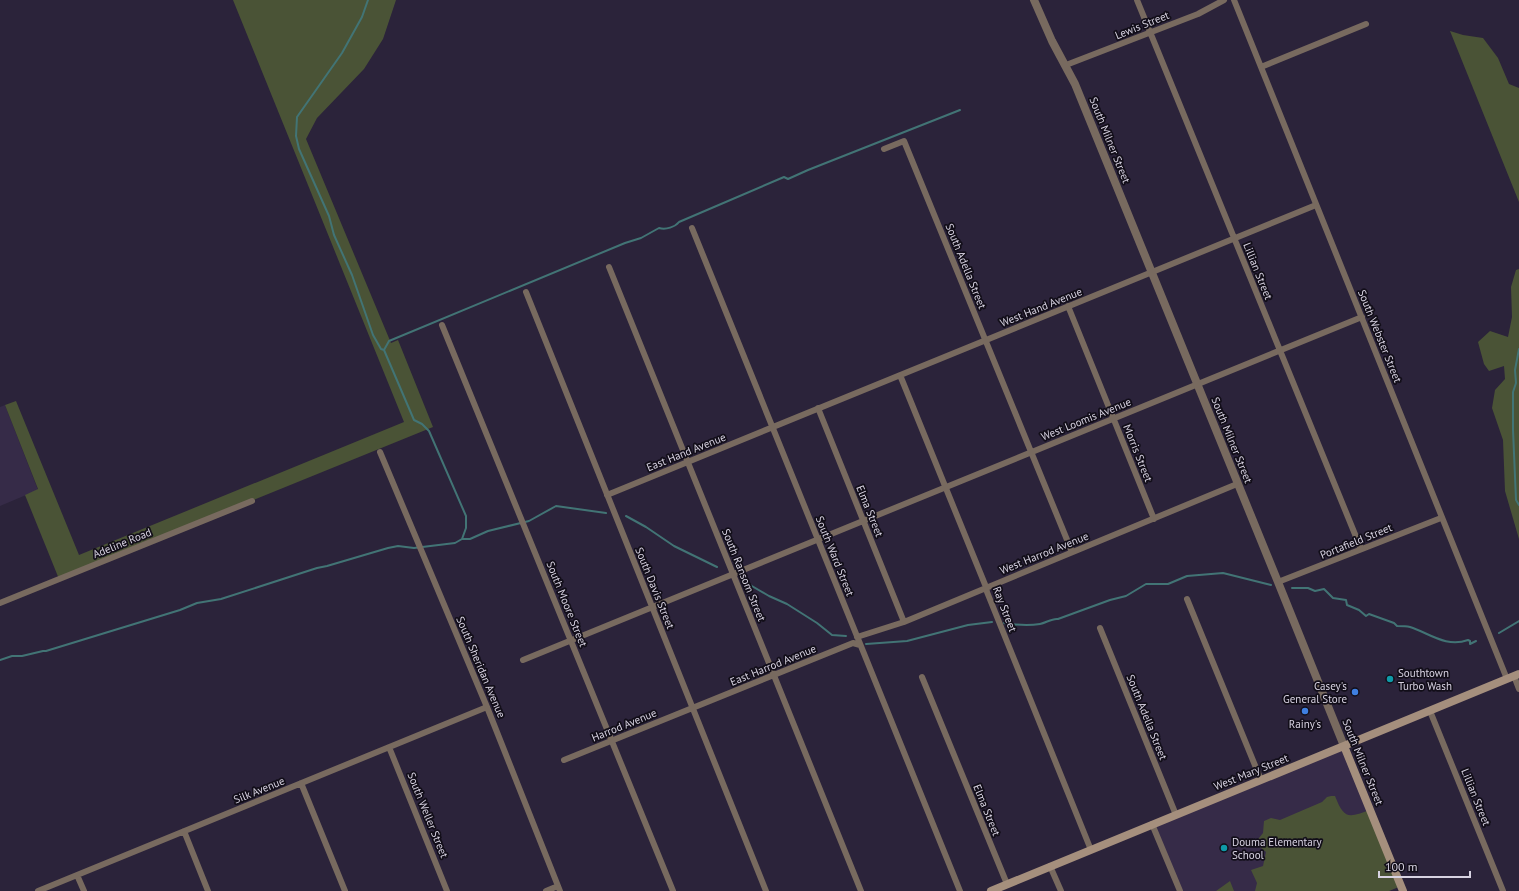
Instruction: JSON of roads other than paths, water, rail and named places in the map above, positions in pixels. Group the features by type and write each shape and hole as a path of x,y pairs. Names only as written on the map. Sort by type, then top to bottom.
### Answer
{"main road":[{"name":"West Mary Street","path":"991,891 1513,677"},
{"name":"South Milner Street","path":"1344,746 1403,891"}],"street":[{"name":"South Milner Street","path":"1034,0 1052,41 1075,84 1344,746"},
{"name":"Lillian Street","path":"1137,0 1361,549"},
{"name":"Lewis Street","path":"1066,65 1198,14 1224,0"},
{"name":"South Webster Street","path":"1234,0 1442,518 1519,689"},
{"path":"1261,67 1366,24"},
{"name":"South Adella Street","path":"884,149 904,141 1072,552"},
{"name":"West Hand Avenue","path":"772,427 1316,205"},
{"name":"South Ward Street","path":"692,228 960,891"},
{"name":"South Ransom Street","path":"609,266 861,891"},
{"name":"South Davis Street","path":"526,292 766,891"},
{"name":"Morris Street","path":"1068,306 1154,519"},
{"name":"West Loomis Avenue","path":"523,660 1362,317"},
{"name":"South Moore Street","path":"442,325 673,891"},
{"name":"Ray Street","path":"900,375 1090,850"},
{"name":"Elma Street","path":"818,408 904,622"},
{"name":"East Hand Avenue","path":"607,495 772,427"},
{"name":"South Sheridan Avenue","path":"380,452 487,707 559,889"},
{"name":"West Harrod Avenue","path":"857,637 904,622 1237,484"},
{"name":"Adeline Road","path":"0,603 252,501"},
{"name":"Portafield Street","path":"1278,582 1442,518"},
{"path":"1188,600 1261,780"},
{"name":"South Adella Street","path":"1100,628 1176,815"},
{"name":"East Harrod Avenue","path":"693,708 853,643 860,645"},
{"name":"Elma Street","path":"922,677 1007,884"},
{"name":"Silk Avenue","path":"38,891 487,707"},
{"name":"Harrod Avenue","path":"564,760 693,708"},
{"name":"Lillian Street","path":"1430,711 1503,891"},
{"name":"South Weller Street","path":"389,747 447,891"},
{"path":"301,783 345,891"},
{"path":"1152,824 1180,891"},
{"path":"184,832 208,891"},
{"path":"1050,866 1060,891"},
{"path":"77,875 84,891"},
{"path":"546,891 559,889"}],"waterway":[{"path":"368,0 362,17 342,53 297,117 296,136 299,149 329,216 334,235 352,275 373,335 381,349 384,350 414,420 422,424 429,431 466,516 466,528 462,539"},
{"path":"384,350 389,341 625,243 641,238 659,228 665,229 673,227 679,222 784,177 788,179 960,110"},
{"path":"1519,349 1515,370 1516,383 1513,392 1516,500 1519,505"},
{"path":"0,660 12,656 22,656 46,651 180,610 197,603 221,599 317,568 388,548 398,546 414,548 455,543 462,539 470,539 488,531 529,521 556,506 606,513"},
{"path":"626,516 646,527 674,546 717,567"},
{"path":"1004,623 1036,625 1126,596 1146,584 1168,584 1187,576 1223,573 1271,585"},
{"path":"745,582 769,596 787,604 817,623 832,635 846,636"},
{"path":"1292,588 1308,588 1315,591 1324,589 1333,598 1346,600 1347,605 1359,610 1366,616 1369,614 1394,623 1397,626 1410,627 1438,639 1452,642 1468,640 1470,641 1470,644 1476,641"},
{"path":"1499,633 1519,621"},
{"path":"866,644 907,641 968,625 992,622"}],"place":[{"name":"Southtown Turbo Wash","path":"1390,679"},
{"name":"Casey's General Store","path":"1355,692"},
{"name":"Rainy's","path":"1305,711"},
{"name":"Douma Elementary School","path":"1224,848"}]}
